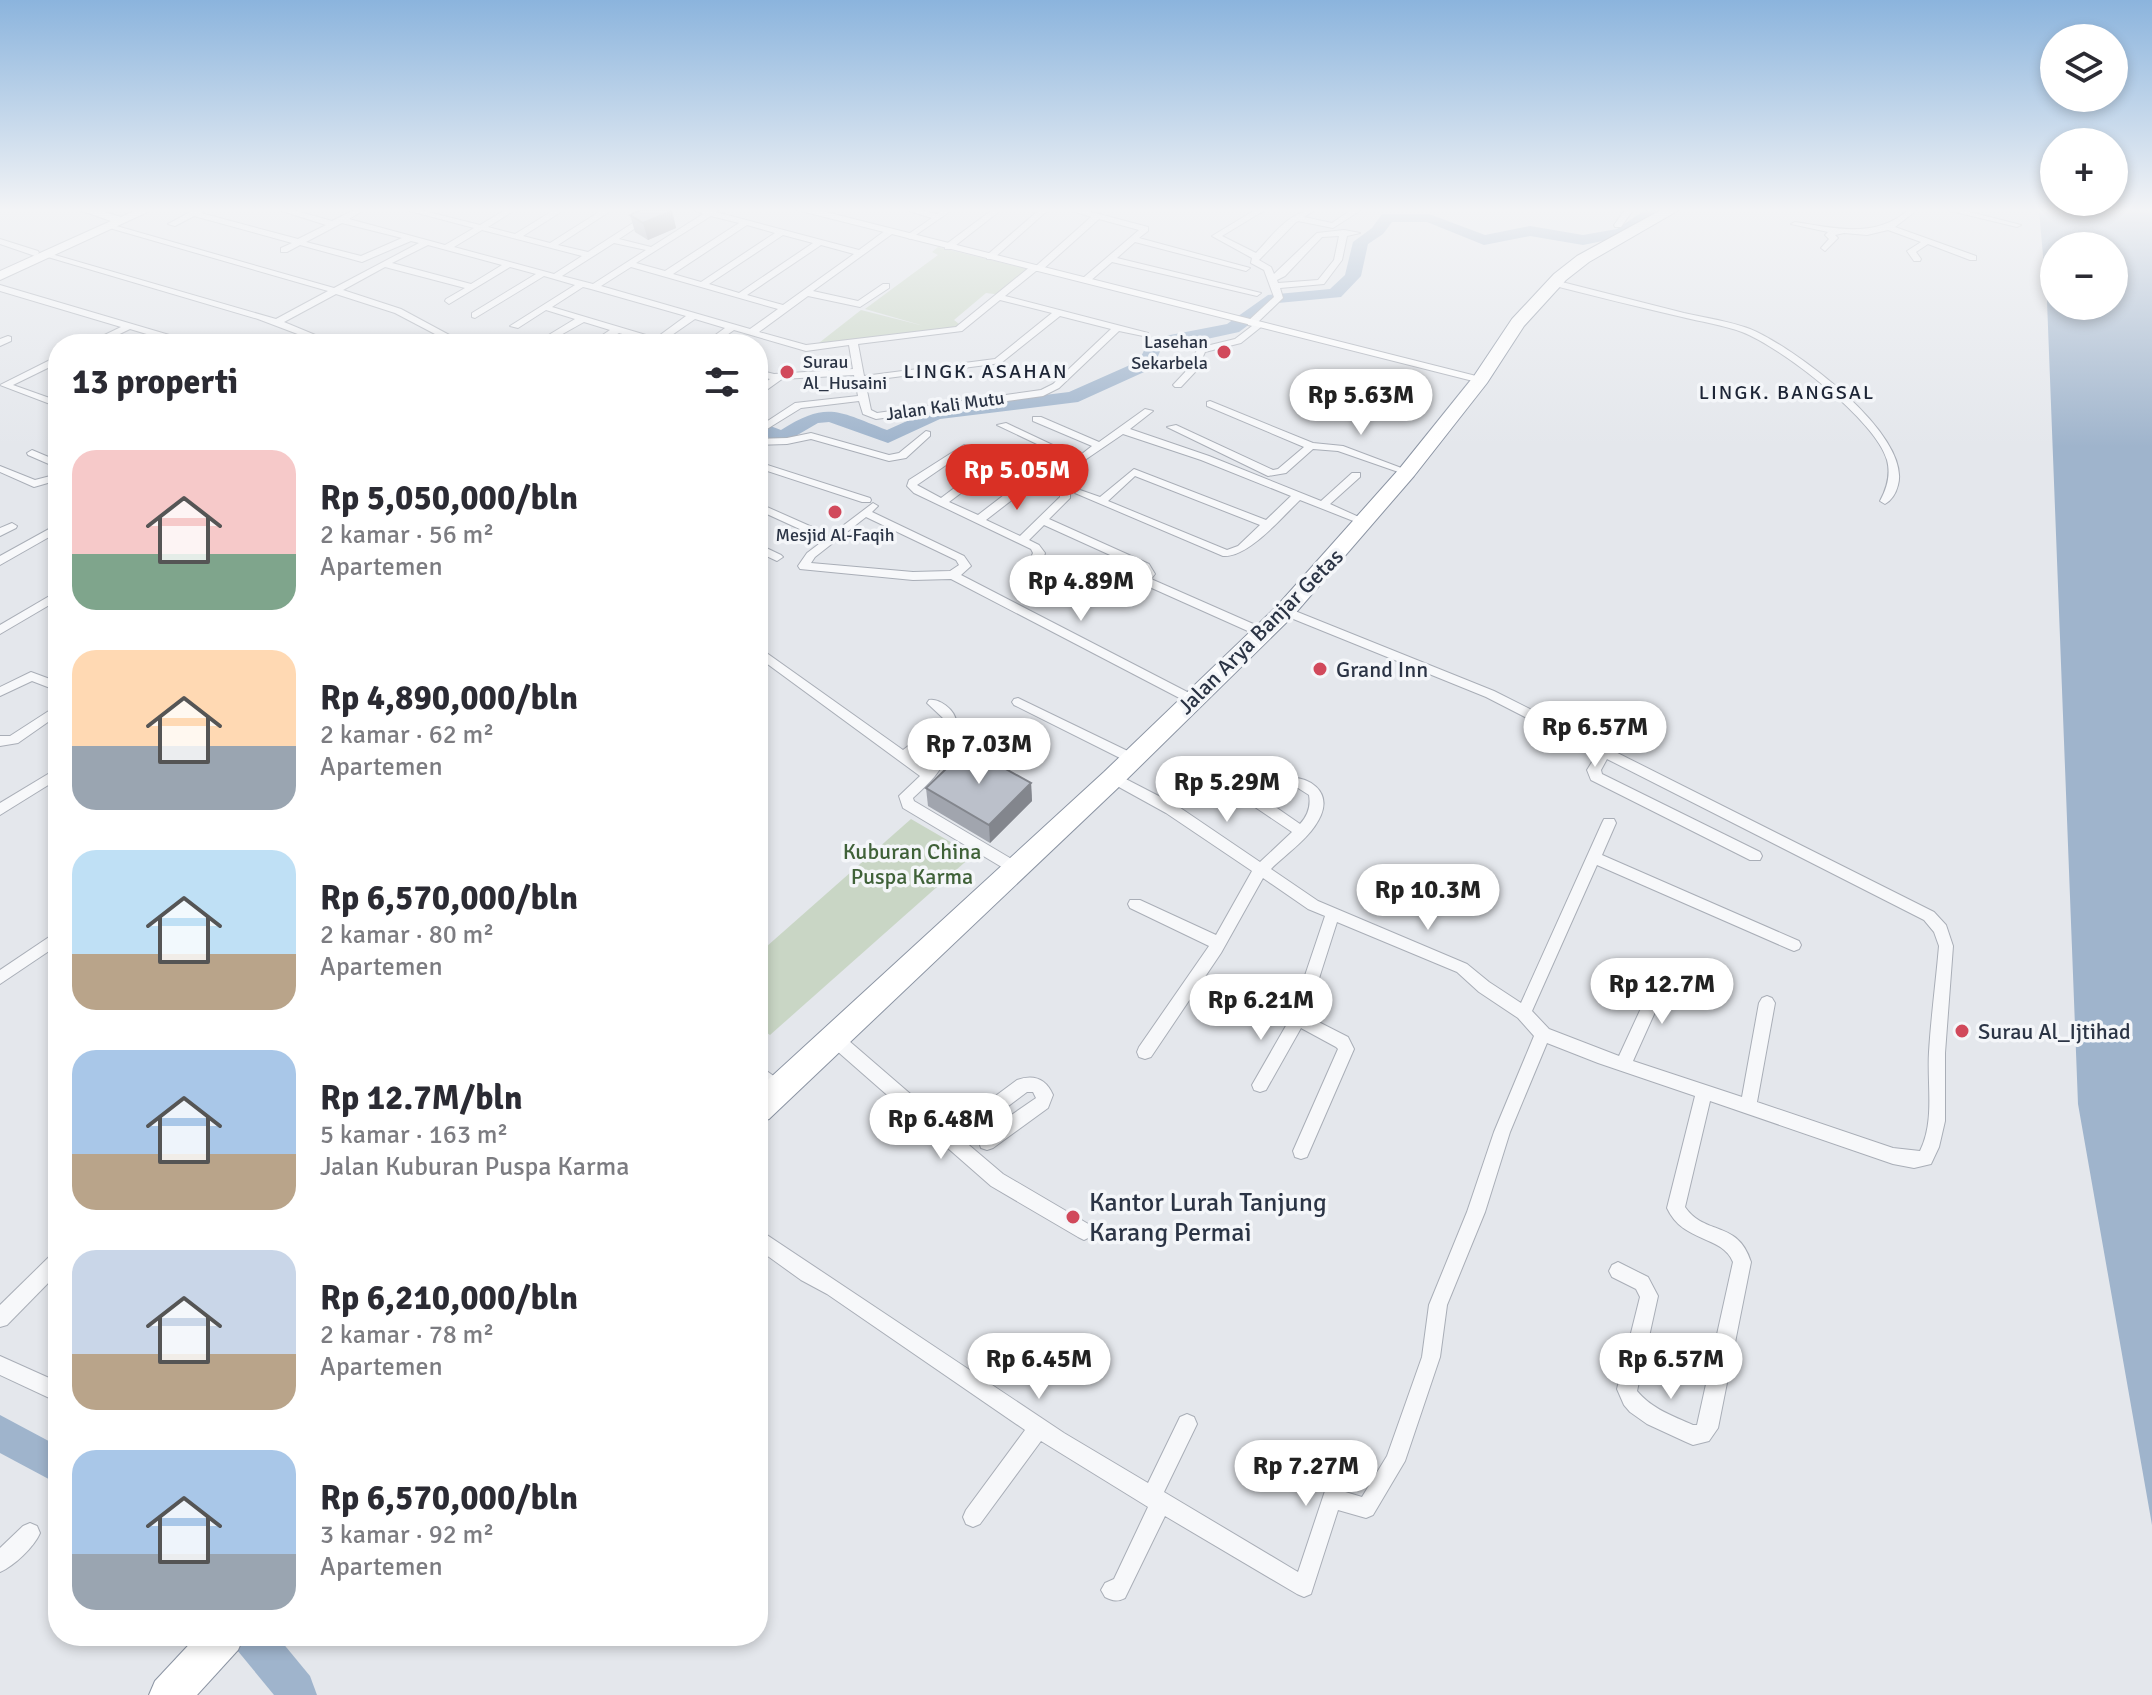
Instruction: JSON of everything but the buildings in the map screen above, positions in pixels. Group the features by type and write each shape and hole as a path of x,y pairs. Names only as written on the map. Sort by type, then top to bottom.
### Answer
{"highway":[{"name":"Jalan Arya Banjar Getas","path":"768,1099 1113,778 1285,611 1407,472 1481,379 1518,323 1549,289"},
{"path":"176,1686 214,1646"}],"street":[{"path":"3,289 150,334"},
{"path":"160,289 305,334"},
{"path":"331,289 398,311 442,334"},
{"path":"276,323 340,289"},
{"path":"449,301 469,289"},
{"path":"475,315 518,289"},
{"path":"515,326 574,289"},
{"path":"601,289 755,334"},
{"path":"716,289 784,308"},
{"path":"740,296 750,289"},
{"path":"751,333 813,289"},
{"path":"808,293 860,304 882,289"},
{"path":"768,338 806,348 959,329 1010,289"},
{"path":"1121,289 1481,379"},
{"path":"1240,289 1257,293"},
{"path":"1178,385 1192,370 1201,350 1238,341 1276,290 1281,289"},
{"path":"1579,289 1744,330 1771,342 1880,435 1889,450 1895,473 1885,501"},
{"path":"1000,297 1145,335"},
{"path":"544,307 628,334"},
{"path":"768,375 859,375 998,361 1059,312"},
{"path":"667,334 693,316"},
{"path":"557,334 582,319"},
{"path":"722,334 732,327"},
{"name":"Jalan Kali Mutu","path":"853,343 866,412 874,416 1038,394 1056,386 1118,327"},
{"path":"113,334 126,328"},
{"path":"610,334 617,330"},
{"path":"48,364 8,382 6,387 48,401"},
{"path":"768,385 779,377"},
{"path":"768,425 798,405 863,398"},
{"path":"1210,404 1311,446 1339,448 1407,472"},
{"path":"1002,425 1074,465 1148,411"},
{"path":"1037,419 1100,446"},
{"path":"1172,427 1272,474 1282,471 1311,446"},
{"path":"1123,430 1205,458 1365,522"},
{"path":"768,441 811,436 895,458 926,434"},
{"path":"1022,540 1044,521 1068,492 970,450 960,449 913,482 914,488 1038,550 1035,562 1038,566 1108,599 1124,600 1149,574 1145,567 1044,521"},
{"path":"32,453 48,460"},
{"path":"942,502 997,461"},
{"path":"2,469 34,484 48,480"},
{"path":"768,469 868,506 960,558 965,566 953,575"},
{"path":"1101,502 1134,472 1266,524"},
{"path":"1322,506 1356,475"},
{"path":"979,520 1034,477"},
{"path":"1080,493 1227,554 1242,548 1298,496"},
{"path":"868,506 811,555 804,566 913,576 953,575 1193,700"},
{"path":"768,511 808,529"},
{"path":"0,533 12,526"},
{"path":"0,561 48,533"},
{"path":"768,552 777,557"},
{"path":"1143,580 1263,633"},
{"path":"0,630 48,601"},
{"path":"1113,778 1171,809 1332,916 1462,968 1484,987 1524,1013 1543,1034 1704,1093 1893,1156 1914,1160 1925,1158 1932,1147 1936,1119 1937,1051 1946,946 1941,929 1915,907 1453,678 1285,611"},
{"path":"768,658 929,776"},
{"path":"0,692 24,677 31,676 48,683"},
{"path":"1018,702 1133,759"},
{"path":"933,703 950,717 941,753 929,776 906,796 908,804 1015,868"},
{"path":"0,741 13,740 48,716"},
{"path":"904,757 946,725"},
{"path":"1604,752 1594,770 1596,777 1755,856"},
{"path":"0,810 48,779"},
{"path":"1145,1052 1218,943 1262,869 1302,832 1318,805 1315,792 1304,784 1289,781 1256,791 1254,799 1302,832"},
{"path":"1524,1013 1609,823"},
{"path":"1593,857 1794,945"},
{"path":"1135,904 1218,943"},
{"path":"1260,1085 1298,1019 1332,916"},
{"path":"0,978 48,944"},
{"path":"1623,1064 1665,972"},
{"path":"1748,1107 1767,1003"},
{"path":"1298,1019 1346,1047 1301,1151"},
{"path":"768,1245 1039,1427 1304,1587 1332,1498 1366,1508 1392,1468 1431,1357 1438,1305 1476,1212 1502,1132 1543,1034"},
{"path":"835,1039 997,1180 1084,1231"},
{"path":"768,1080 779,1089"},
{"path":"949,1140 1023,1085 1034,1083 1041,1087 1045,1095 1042,1103 987,1142"},
{"path":"1618,1271 1642,1283 1649,1296 1627,1389 1630,1400 1637,1408 1693,1435 1702,1434 1708,1428 1742,1262 1741,1254 1735,1247 1686,1223 1676,1208 1704,1093"},
{"path":"0,1318 48,1270"},
{"path":"0,1365 48,1387"},
{"path":"1112,1590 1118,1591 1121,1586 1187,1424"},
{"path":"973,1517 1039,1427"},
{"path":"0,1562 30,1533"}],"green space":[{"path":"892,289 1009,289 1002,295 986,293 954,320 963,327 815,346 861,310 924,326 865,309"},
{"name":"Kuburan China Puspa Karma","path":"911,819 973,855 770,1035 768,945"}],"water":[{"path":"2128,289 2152,289 2152,1525 2078,1104 2048,320 2128,320"}],"waterway":[{"path":"768,431 782,438 813,418 831,416 888,437 936,414 975,411 1057,397 1072,398 1147,364 1154,346 1233,328 1274,298 1335,294 1340,289"},
{"path":"0,1433 48,1460"},
{"path":"259,1646 297,1695"}],"place":[{"name":"Lasehan Sekarbela","path":"1224,352"},
{"name":"Surau Al_Husaini","path":"787,372"},
{"name":"Mesjid Al-Faqih","path":"835,512"},
{"name":"Grand Inn","path":"1320,669"},
{"name":"Surau Al_Ijtihad","path":"1962,1031"},
{"name":"Kantor Lurah Tanjung Karang Permai","path":"1073,1217"}],"district":[{"name":"LINGK. ASAHAN","path":"986,371"},
{"name":"LINGK. BANGSAL","path":"1787,392"}]}
